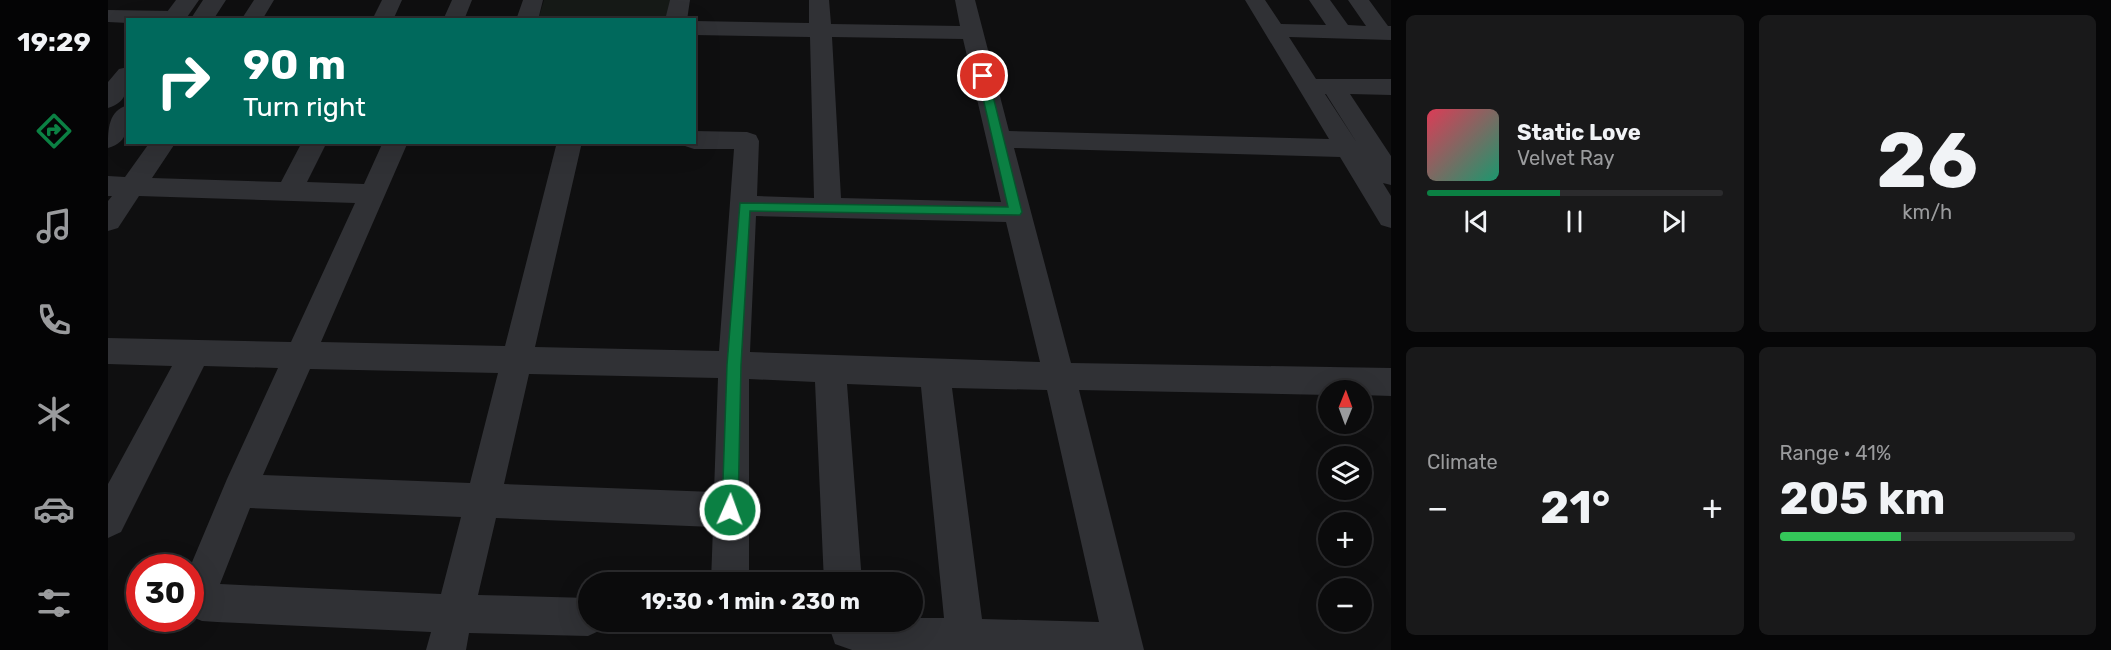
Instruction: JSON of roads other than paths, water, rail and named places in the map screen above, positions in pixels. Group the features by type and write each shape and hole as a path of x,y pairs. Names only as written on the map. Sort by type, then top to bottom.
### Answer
{"street":[{"path":"202,18 215,0"},
{"path":"252,18 264,0"},
{"path":"383,18 392,0"},
{"path":"454,18 462,0"},
{"path":"528,18 533,0"},
{"path":"676,18 680,0"},
{"path":"819,0 828,208"},
{"path":"856,632 870,636 1123,646 1059,375 1016,212 965,0"},
{"path":"1255,0 1273,30 1321,86 1391,176"},
{"path":"1278,0 1297,30"},
{"path":"1319,0 1341,31"},
{"path":"1358,0 1387,33"},
{"path":"108,16 178,12"},
{"path":"696,28 973,33"},
{"path":"1273,30 1387,33"},
{"path":"108,99 126,77"},
{"path":"1321,86 1391,87"},
{"path":"1321,86 1347,147 1391,218"},
{"path":"108,139 126,116"},
{"path":"998,139 1347,147"},
{"path":"696,140 747,141 734,365 730,572"},
{"path":"108,221 120,187 162,144"},
{"path":"289,191 314,144"},
{"path":"395,144 239,491 197,598 202,602 455,614 578,616"},
{"path":"446,650 569,144"},
{"path":"120,187 373,194"},
{"path":"744,206 1016,212"},
{"path":"108,351 734,365 935,374 1391,382"},
{"path":"108,520 195,353"},
{"path":"830,369 842,572"},
{"path":"935,374 965,639"},
{"path":"239,491 730,510"}]}
